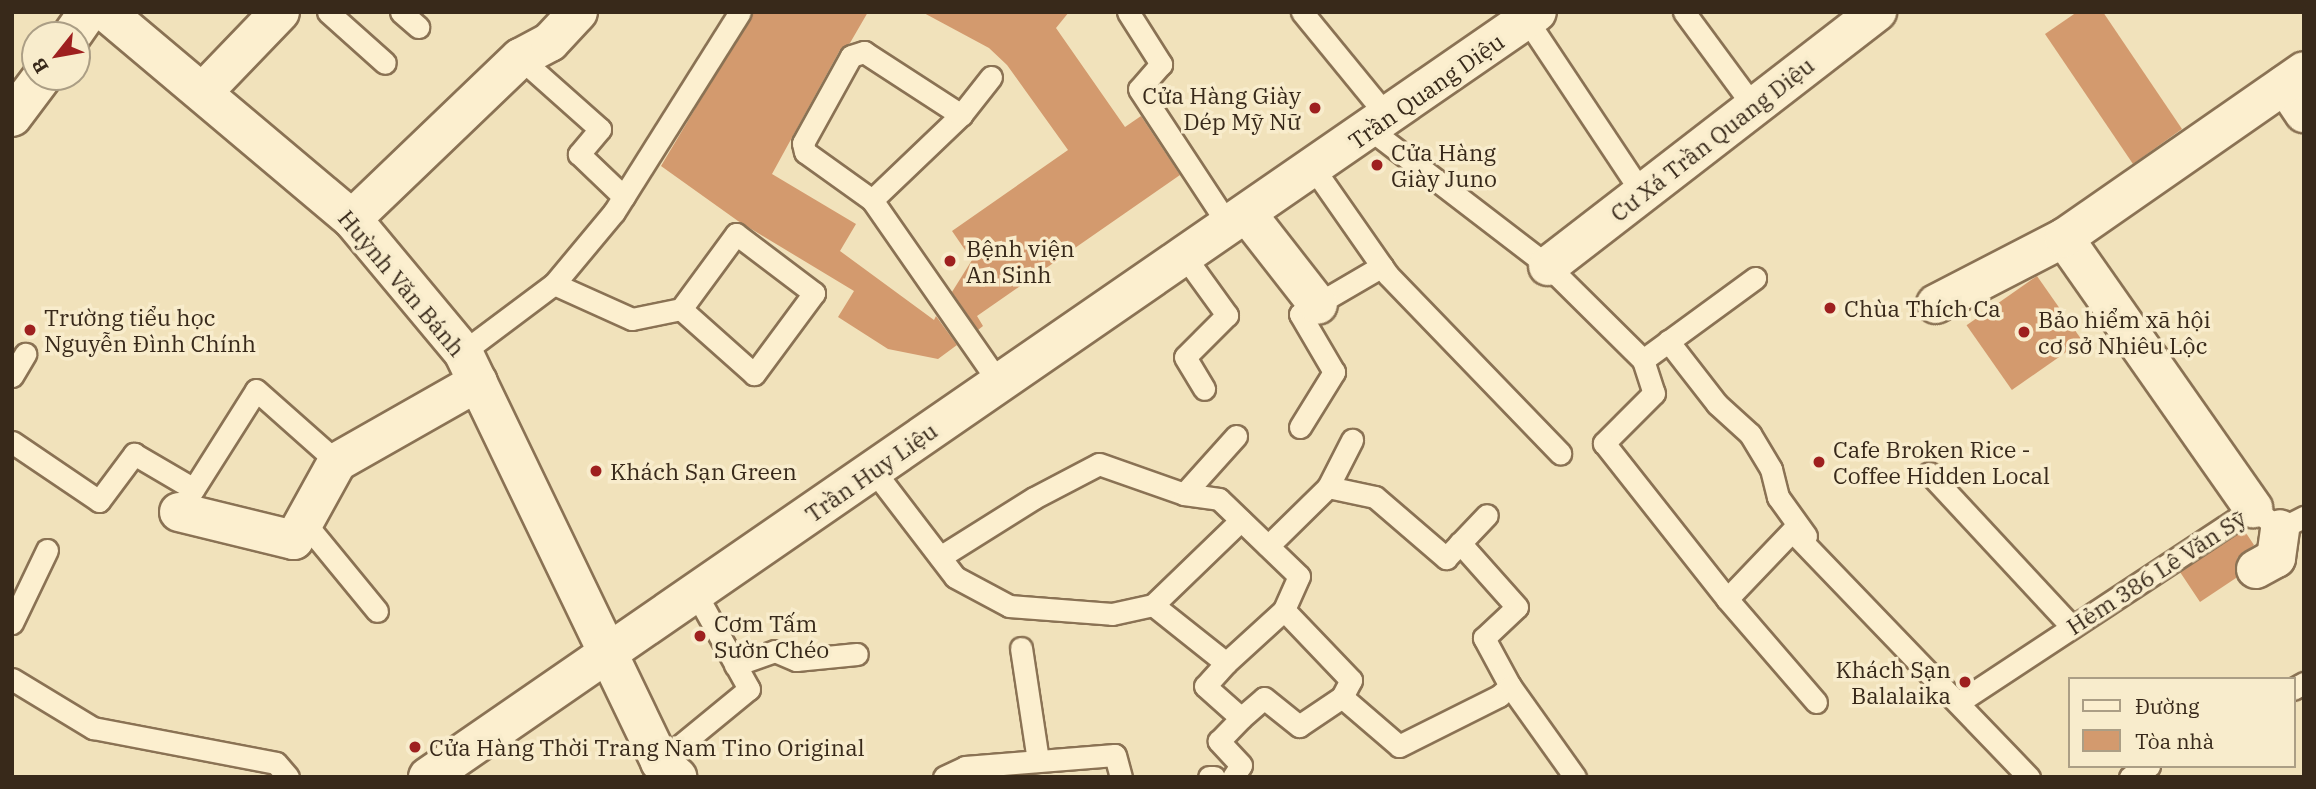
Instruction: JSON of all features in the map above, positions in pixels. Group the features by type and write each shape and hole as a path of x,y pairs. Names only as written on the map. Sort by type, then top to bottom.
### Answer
{"street":[{"path":"204,92 281,12"},
{"path":"352,219 520,58 550,42 578,12"},
{"name":"Huỳnh Văn Bánh","path":"103,13 204,92 352,219 471,367 609,650 665,772"},
{"name":"Cư Xá Trần Quang Diệu","path":"1548,266 1754,107 1866,15"},
{"name":"Trần Quang Diệu","path":"1314,169 1532,16"},
{"path":"1936,304 2064,238 2298,90"},
{"path":"16,134 35,91"},
{"name":"Trần Huy Liệu","path":"428,777 609,650 1314,169"},
{"path":"1238,220 1318,305"},
{"name":"Hẻm 386 Lê Văn Sỹ","path":"2064,238 2279,518"},
{"path":"187,501 293,540 337,462 471,367"},
{"path":"2256,569 2276,558 2279,518"}],"lane":[{"path":"328,12 385,63"},
{"path":"401,12 418,27"},
{"path":"471,367 554,284 624,197 740,12"},
{"path":"1128,12 1161,64 1139,89 1238,220"},
{"path":"1302,12 1379,124 1548,266 1643,360 1654,393 1604,443 1727,599 1816,702"},
{"path":"1684,12 1754,107"},
{"path":"1532,16 1642,193"},
{"path":"961,115 864,52 851,56 803,144 805,152 872,200 999,383"},
{"path":"520,58 600,129 579,154 624,197"},
{"path":"872,200 961,115 991,77"},
{"path":"1314,169 1382,265 1560,453"},
{"path":"554,284 632,319 681,309 736,234 814,293 754,374 681,309"},
{"path":"1185,257 1227,315 1185,357 1204,389"},
{"path":"1300,427 1334,372 1300,314 1382,265"},
{"path":"1643,360 1755,278"},
{"path":"1668,341 1717,404 1750,434 1771,469 1778,497 1822,563"},
{"path":"12,376 26,354"},
{"path":"12,442 99,501 134,454 187,501 256,390 337,462"},
{"path":"1184,494 1236,436"},
{"path":"1268,546 1328,487 1352,440"},
{"path":"940,557 1034,498 1099,464 1184,494 1219,499 1299,576 1284,610 1205,686 1241,718"},
{"path":"874,471 955,577 1009,606 1112,614 1153,605 1241,520"},
{"path":"1929,473 2072,627"},
{"path":"1328,487 1375,497 1446,558 1487,515"},
{"name":"Hẻm 386 Lê Văn Sỹ","path":"1959,702 2072,627 2279,518"},
{"path":"304,522 377,611"},
{"path":"1727,599 1792,531 2029,777"},
{"path":"1461,543 1517,607 1484,638 1510,687 1575,777"},
{"path":"12,623 47,550"},
{"path":"665,772 749,689 695,592"},
{"path":"1153,605 1226,663"},
{"path":"1233,777 1241,765 1219,741 1264,698 1299,726 1342,697 1351,680 1284,610"},
{"path":"1021,648 1038,761"},
{"path":"735,665 775,651 796,660 857,654"},
{"path":"12,679 93,728 276,763 288,777"},
{"path":"1342,697 1399,746 1510,687"},
{"path":"944,777 965,767 1115,755 1121,777"},
{"path":"2130,777 2146,768"}],"building":[{"path":"753,12 868,12 850,43 840,50 772,174 856,224 840,251 934,320 936,316 957,345 938,359 888,349 838,317 854,291 738,221 661,166"},
{"path":"922,12 1069,12 1056,28 1125,127 1141,116 1180,175 977,316 983,326 978,330 952,292 972,260 952,231 1068,150 1007,65 989,48"},
{"path":"2077,12 2103,12 2182,129 2133,164 2045,34"},
{"name":"Bảo hiểm xã hội cơ sở Nhiêu Lộc","path":"2037,276 2082,341 2012,390 1967,325"},
{"path":"2244,530 2254,545 2237,558 2236,578 2200,602 2180,572"}],"place":[{"name":"Cửa Hàng Giày Dép Mỹ Nữ","path":"1315,108"},
{"name":"Cửa Hàng Giày Juno","path":"1377,165"},
{"name":"Bệnh viện An Sinh","path":"950,261"},
{"name":"Chùa Thích Ca","path":"1830,308"},
{"name":"Trường tiểu học Nguyễn Đình Chính","path":"30,330"},
{"name":"Bảo hiểm xã hội cơ sở Nhiêu Lộc","path":"2024,332"},
{"name":"Cafe Broken Rice - Coffee Hidden Local","path":"1819,462"},
{"name":"Khách Sạn Green","path":"596,471"},
{"name":"Cơm Tấm Sườn Chéo","path":"700,636"},
{"name":"Khách Sạn Balalaika","path":"1965,682"},
{"name":"Cửa Hàng Thời Trang Nam Tino Original","path":"415,747"}]}
